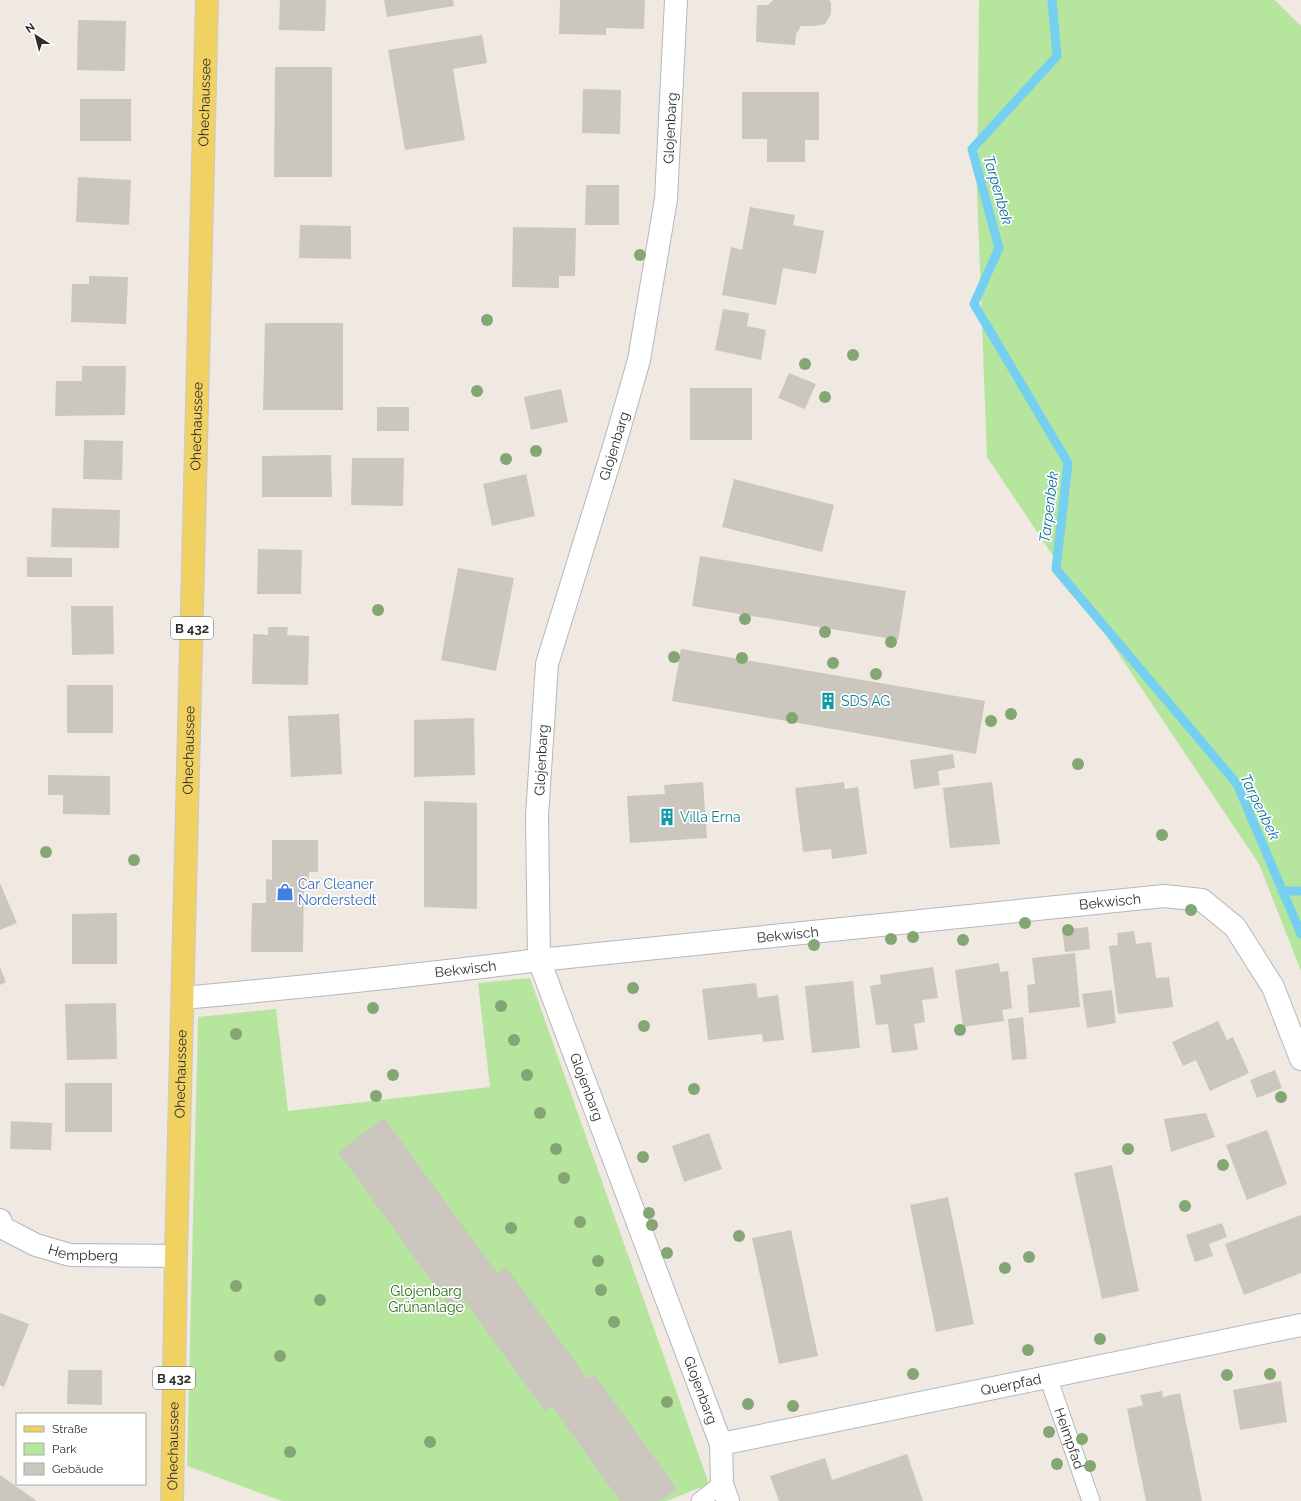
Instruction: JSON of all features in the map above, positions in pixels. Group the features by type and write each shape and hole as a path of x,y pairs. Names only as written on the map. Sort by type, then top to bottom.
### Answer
{"main road":[{"name":"Ohechaussee","path":"172,1501 176,1256 208,0"}],"street":[{"name":"Glojenbarg","path":"676,0 666,199 639,360 547,664 538,816 539,960 721,1444 725,1493"},
{"name":"Bekwisch","path":"183,998 1164,896 1202,900 1235,927 1273,988 1301,1059"},
{"name":"Hempberg","path":"0,1220 3,1228 36,1245 70,1254 176,1256"},
{"name":"Querpfad","path":"721,1444 1301,1325"}],"lane":[{"name":"Heimpfad","path":"1048,1377 1091,1501"},
{"path":"700,1501 725,1493"}],"green space":[{"path":"979,0 1275,0 1301,26 1301,971 1259,864 987,457 977,191"},
{"name":"Glojenbarg Grünanlage","path":"530,978 709,1484 667,1501 282,1501 187,1466 198,1017 276,1009 288,1111 490,1087 478,983"}],"building":[{"path":"280,0 326,0 325,31 279,30"},
{"path":"384,0 453,0 454,6 387,17"},
{"path":"560,0 645,0 644,29 606,28 606,35 559,34"},
{"path":"773,0 829,0 831,3 831,14 825,24 801,26 796,35 795,45 756,42 757,5 768,5"},
{"path":"78,20 126,21 125,71 77,70"},
{"path":"482,35 487,63 453,69 465,140 405,150 388,50"},
{"path":"275,67 332,67 332,177 274,177"},
{"path":"583,89 621,90 620,134 582,133"},
{"path":"742,92 819,92 819,140 805,140 805,162 767,162 767,139 742,139"},
{"path":"80,99 131,99 131,141 80,141"},
{"path":"78,177 131,180 129,225 76,222"},
{"path":"586,185 619,185 619,225 585,225"},
{"path":"750,207 795,215 793,225 824,231 816,274 783,268 776,305 722,295 731,247 742,250"},
{"path":"300,225 351,226 351,259 299,258"},
{"path":"513,227 576,228 575,276 559,276 559,288 512,287"},
{"path":"89,276 128,277 126,324 71,322 72,284 89,284"},
{"path":"723,309 749,313 747,326 766,330 761,360 715,350"},
{"path":"265,323 343,323 343,410 263,410"},
{"path":"82,366 126,366 125,415 55,416 56,381 82,381"},
{"path":"789,373 816,384 805,409 778,398"},
{"path":"690,388 752,388 752,440 690,440"},
{"path":"561,389 568,422 531,430 524,397"},
{"path":"377,407 409,407 409,431 377,431"},
{"path":"84,440 123,441 122,480 83,479"},
{"path":"331,455 332,497 262,497 262,456"},
{"path":"352,458 404,458 403,506 351,505"},
{"path":"526,474 535,516 492,526 483,484"},
{"path":"734,479 834,505 822,552 722,527"},
{"path":"52,508 120,510 119,548 51,547"},
{"path":"258,549 302,550 301,594 257,594"},
{"path":"700,556 906,591 898,640 692,606"},
{"path":"27,557 72,558 72,577 27,577"},
{"path":"458,568 514,578 496,671 441,660"},
{"path":"71,606 113,606 114,654 72,655"},
{"path":"268,627 288,627 287,635 309,636 308,685 252,684 253,634 268,635"},
{"name":"SDS AG","path":"681,649 985,701 976,754 672,701"},
{"path":"67,685 113,685 113,733 67,733"},
{"path":"339,714 342,774 291,777 288,716"},
{"path":"474,718 475,775 414,777 414,720"},
{"path":"953,754 955,768 938,771 940,785 914,789 910,760"},
{"path":"48,775 110,776 110,815 63,814 63,795 48,795"},
{"name":"Villa Erna","path":"703,782 707,838 630,843 627,796 665,794 664,785"},
{"path":"844,782 845,789 858,787 867,854 832,859 831,849 803,852 795,788"},
{"path":"992,782 1000,844 950,848 943,788"},
{"path":"424,801 477,803 477,909 424,907"},
{"name":"Car Cleaner Norderstedt","path":"272,840 318,840 318,872 309,872 309,880 304,880 303,952 251,952 252,903 266,903 266,879 272,880"},
{"path":"0,883 17,923 0,930"},
{"path":"117,913 117,964 72,964 72,914"},
{"path":"1088,927 1090,949 1065,952 1062,930"},
{"path":"1134,931 1136,944 1151,942 1156,978 1169,977 1173,1007 1118,1014 1109,946 1118,945 1117,933"},
{"path":"1075,953 1080,1007 1029,1013 1027,985 1035,984 1032,958"},
{"path":"999,963 1000,972 1008,971 1012,1008 1002,1010 1004,1021 963,1027 955,970"},
{"path":"0,967 6,982 0,985"},
{"path":"933,967 938,998 922,1000 925,1022 914,1024 918,1050 892,1053 888,1024 876,1025 870,986 881,984 880,975"},
{"path":"853,981 860,1048 812,1053 805,986"},
{"path":"756,983 758,998 778,995 784,1040 763,1042 762,1034 708,1040 702,989"},
{"path":"1112,990 1116,1023 1087,1028 1082,994"},
{"path":"116,1003 117,1059 67,1060 65,1004"},
{"path":"1023,1017 1027,1059 1012,1060 1008,1019"},
{"path":"1218,1021 1227,1040 1233,1037 1249,1073 1210,1091 1196,1060 1183,1066 1172,1042"},
{"path":"1275,1070 1282,1088 1257,1098 1250,1080"},
{"path":"65,1083 112,1083 112,1132 65,1132"},
{"path":"1206,1113 1215,1137 1171,1152 1164,1119"},
{"path":"384,1118 498,1274 506,1267 588,1379 595,1375 677,1489 660,1501 620,1501 552,1406 545,1411 463,1299 451,1308 338,1152"},
{"path":"11,1121 52,1123 51,1150 10,1149"},
{"path":"1267,1130 1287,1184 1247,1200 1226,1145"},
{"path":"709,1133 722,1169 684,1182 672,1146"},
{"path":"1112,1165 1139,1291 1102,1299 1074,1173"},
{"path":"948,1197 974,1324 936,1332 910,1205"},
{"path":"1301,1215 1301,1273 1244,1295 1225,1244"},
{"path":"1222,1223 1227,1237 1209,1244 1213,1256 1195,1262 1186,1235"},
{"path":"791,1230 818,1356 779,1364 752,1238"},
{"path":"0,1313 29,1324 4,1387 0,1385"},
{"path":"68,1370 102,1370 102,1405 67,1404"},
{"path":"1281,1381 1287,1422 1240,1430 1233,1390"},
{"path":"1162,1391 1163,1397 1180,1393 1202,1501 1146,1501 1127,1409 1143,1405 1140,1395"},
{"path":"907,1454 923,1501 779,1501 770,1476 825,1458 832,1480"},
{"path":"0,1475 37,1501 0,1501"}],"waterway":[{"name":"Tarpenbek","path":"1052,0 1057,56 972,149 999,248 974,304 1068,463 1056,569 1237,784 1301,934"},
{"path":"1282,891 1301,891"}],"place":[{"name":"SDS AG","path":"828,701"},
{"name":"Villa Erna","path":"667,817"},
{"name":"Car Cleaner Norderstedt","path":"285,892"}]}
